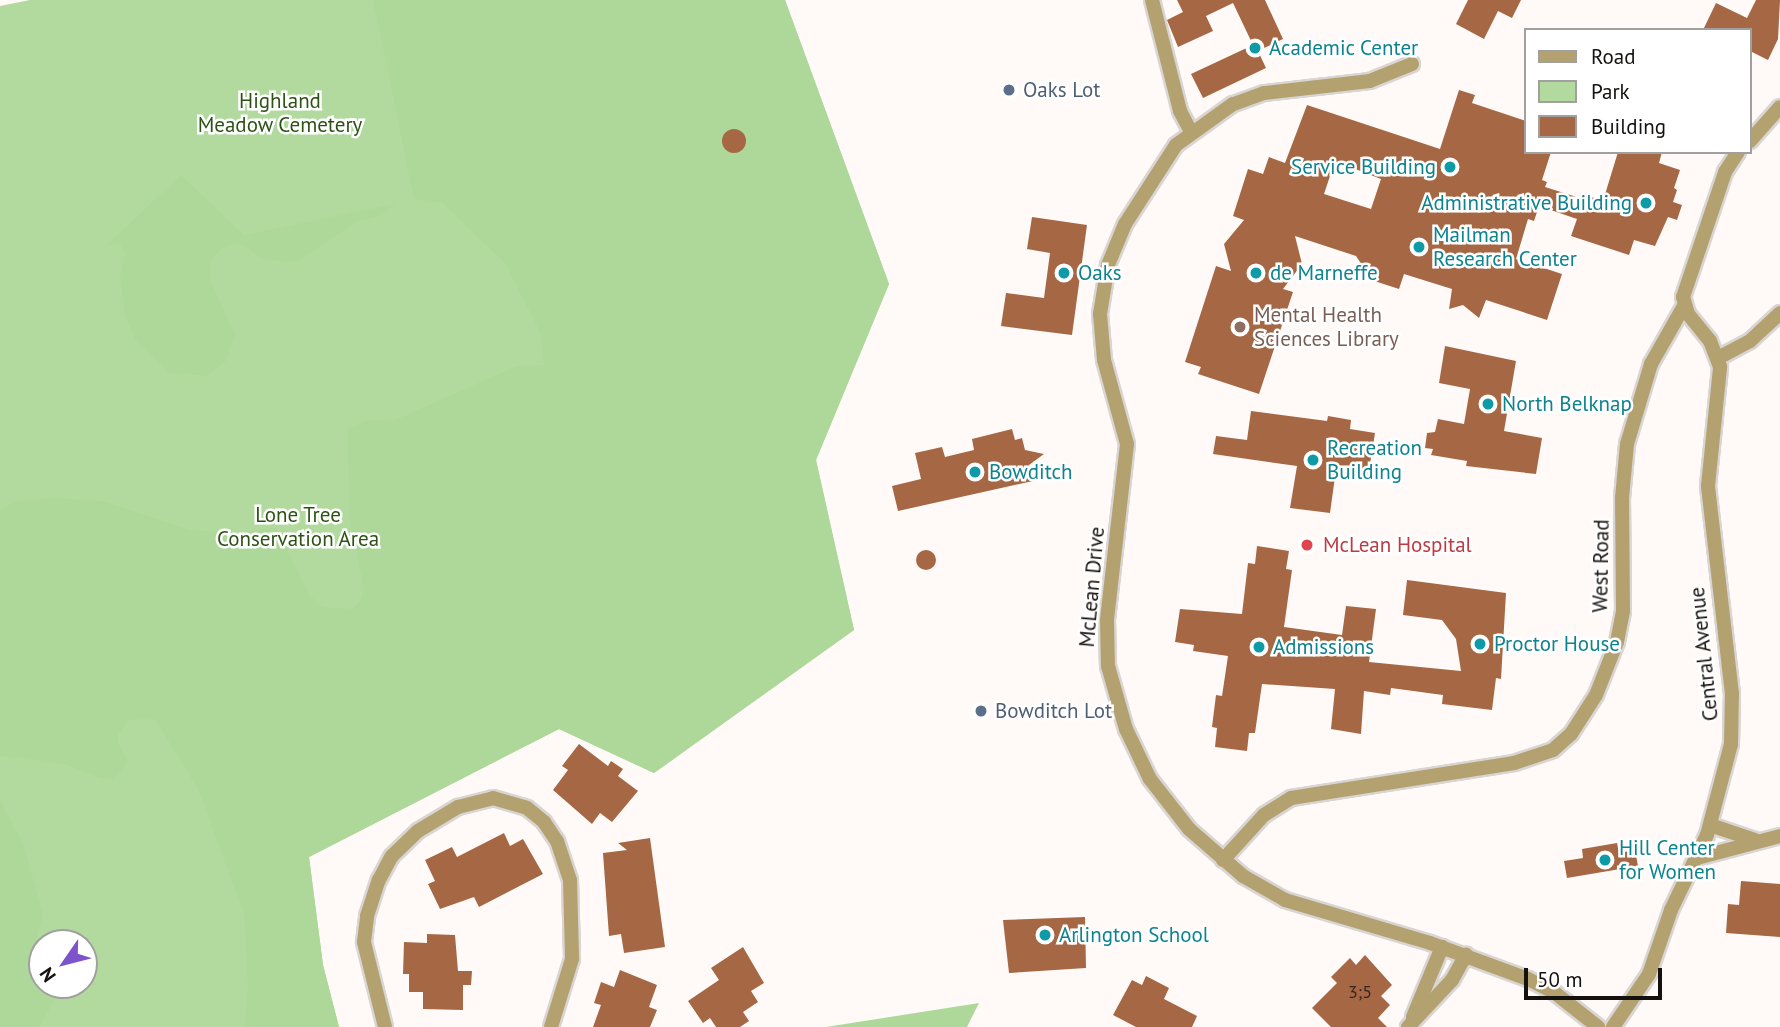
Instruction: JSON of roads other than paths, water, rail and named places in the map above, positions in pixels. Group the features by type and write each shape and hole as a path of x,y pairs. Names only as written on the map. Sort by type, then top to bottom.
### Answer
{"street":[{"path":"1152,0 1180,111 1191,132"},
{"name":"McLean Drive","path":"1412,64 1356,83 1253,95 1191,132 1166,158 1125,224 1101,297 1104,360 1127,444 1107,652 1120,711 1137,757 1167,803 1223,860 1285,900 1466,955 1555,993 1598,1027"},
{"path":"1752,139 1780,107"},
{"name":"West Road","path":"1223,860 1272,808 1292,798 1521,761 1553,750 1571,734 1596,695 1617,642 1623,611 1622,498 1627,444 1651,364 1684,306 1687,278 1725,172 1737,154"},
{"path":"1684,306 1718,358 1750,341 1780,313"},
{"name":"Central Avenue","path":"1613,1027 1649,974 1671,910 1698,858 1710,825 1733,730 1708,486 1711,421 1721,374 1718,358"},
{"path":"385,1027 364,942 367,916 379,880 392,856 418,831 458,807 493,798 527,808 544,822 557,841 570,880 572,959 551,1027"},
{"path":"1710,825 1755,840"},
{"path":"1698,858 1755,840 1780,836"},
{"path":"1408,1027 1442,947"},
{"path":"1408,1027 1456,975 1466,955"}],"place":[{"name":"Academic Center","path":"1255,48"},
{"name":"Oaks Lot","path":"1009,90"},
{"name":"Service Building","path":"1450,167"},
{"name":"Administrative Building","path":"1646,203"},
{"name":"Mailman Research Center","path":"1419,247"},
{"name":"Oaks","path":"1064,273"},
{"name":"de Marneffe","path":"1256,273"},
{"name":"Mental Health Sciences Library","path":"1240,327"},
{"name":"North Belknap","path":"1488,404"},
{"name":"Recreation Building","path":"1313,460"},
{"name":"Bowditch","path":"975,472"},
{"name":"McLean Hospital","path":"1307,545"},
{"name":"Proctor House","path":"1480,644"},
{"name":"Admissions","path":"1259,647"},
{"name":"Bowditch Lot","path":"981,711"},
{"name":"Hill Center for Women","path":"1605,860"},
{"name":"Arlington School","path":"1045,935"}],"park label":[{"name":"Highland Meadow Cemetery","path":"280,113"},
{"name":"Lone Tree Conservation Area","path":"298,527"}]}
